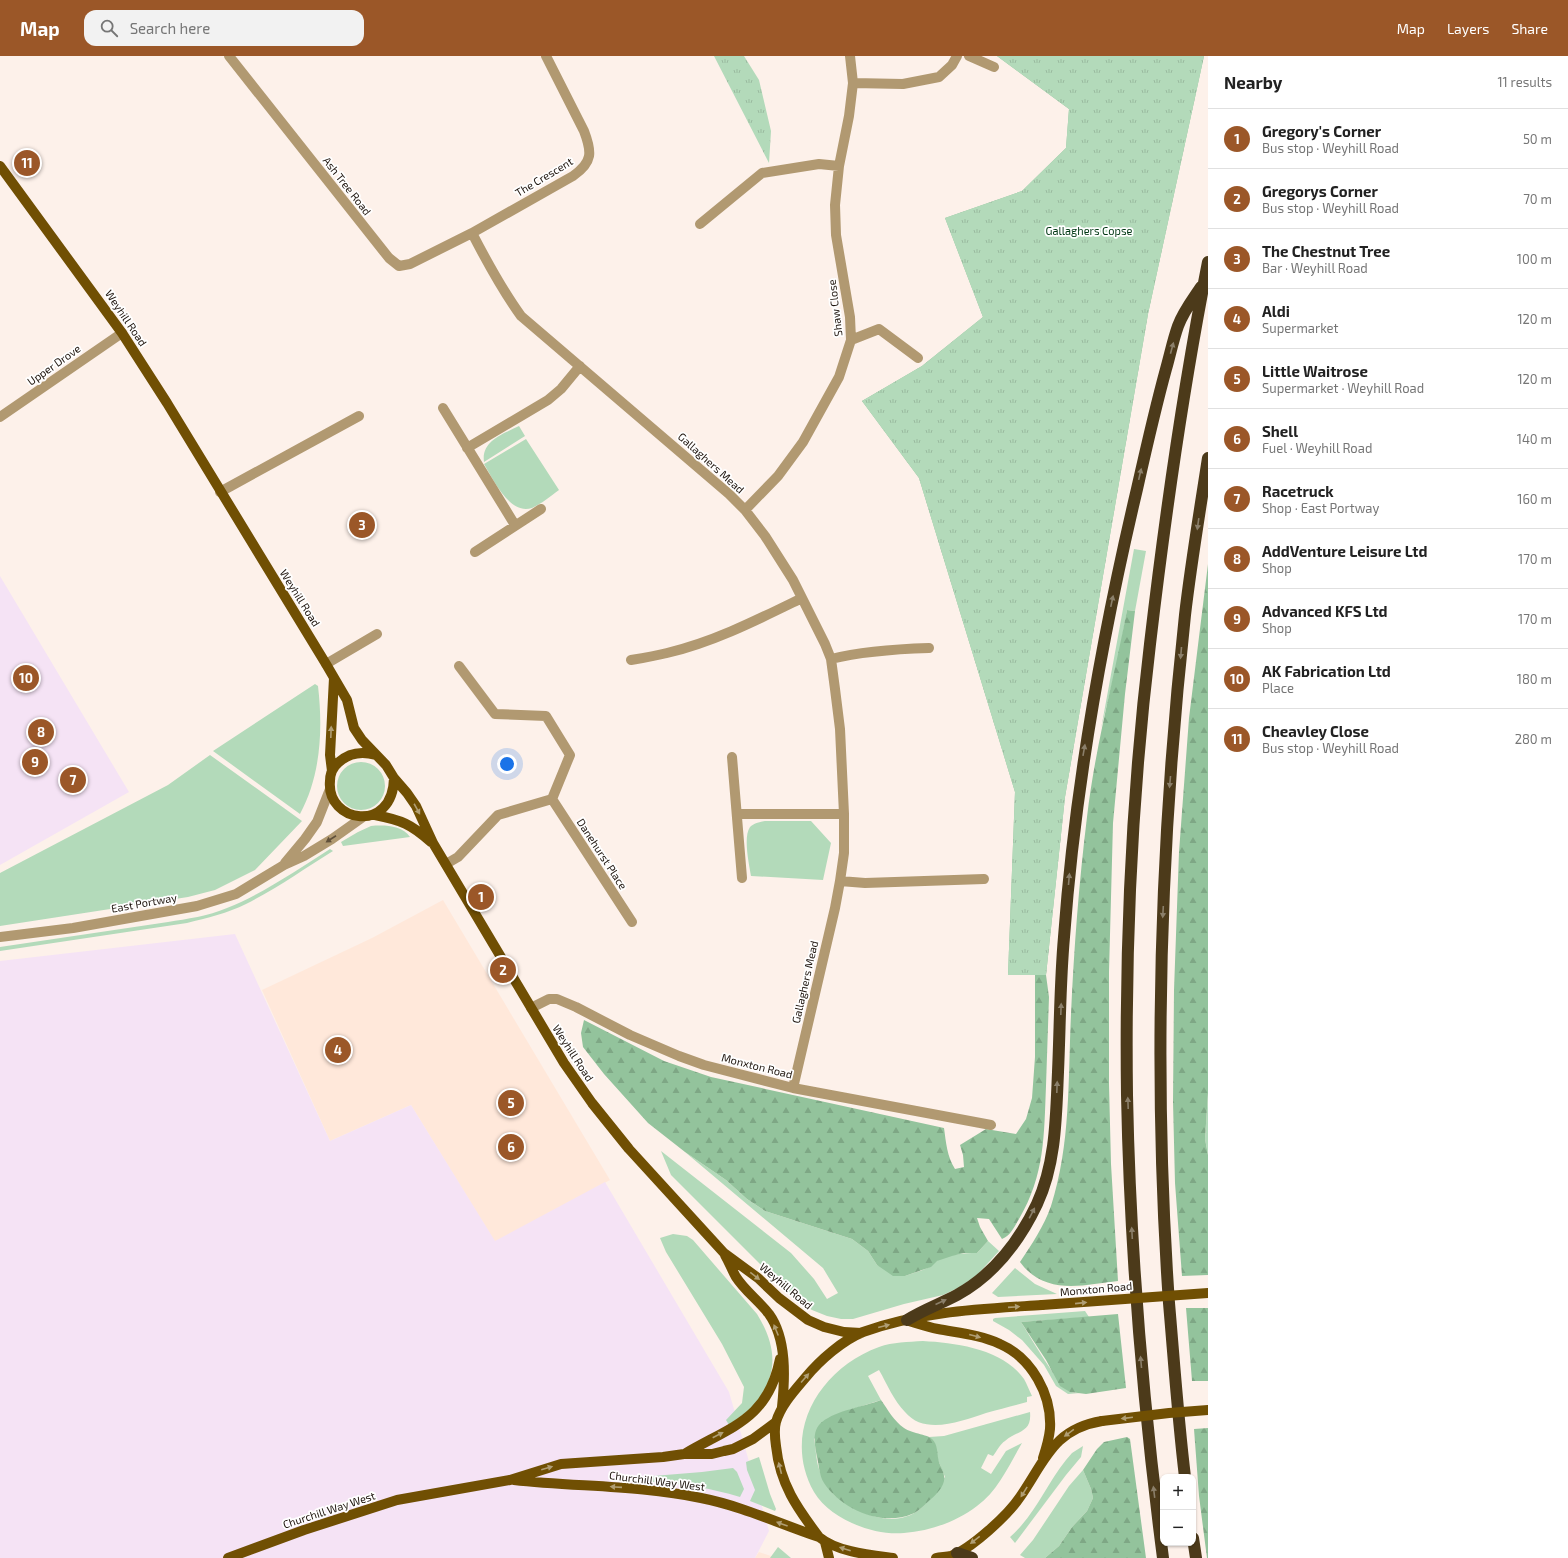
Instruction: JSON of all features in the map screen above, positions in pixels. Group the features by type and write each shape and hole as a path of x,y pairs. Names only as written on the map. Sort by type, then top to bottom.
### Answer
{"highway":[{"path":"1163,1558 1151,1467 1140,1353 1134,1259 1127,1092 1128,934 1143,697 1171,477 1208,262"},
{"path":"907,1320 971,1287 998,1265 1016,1241 1044,1187 1052,1156 1056,1117 1064,938 1075,823 1083,759 1104,639 1159,396 1179,324 1204,281"},
{"path":"1185,1474 1173,1356 1164,1204 1161,1128 1161,964 1167,810 1174,731 1185,613 1208,458"},
{"path":"1194,1546 1196,1558"},
{"path":"952,1556 972,1558"}],"main road":[{"name":"Weyhill Road","path":"0,166 95,294 122,333 326,664 347,700 354,728 362,740 386,765 394,778 416,806 433,843 530,1008 564,1063 592,1103 629,1149 724,1253 758,1278 778,1298 808,1320 824,1327 861,1333"},
{"path":"334,678 330,755 332,771 329,783 330,790 333,798 341,808 355,816 363,817"},
{"path":"332,771 340,760 350,755 362,752 376,755"},
{"path":"375,815 384,808 390,799 394,787 394,778"},
{"name":"Weyhill Road","path":"363,817 375,815 395,819 408,824 433,843"},
{"name":"Weyhill Road","path":"724,1253 736,1278 770,1316 777,1331 785,1370 782,1409"},
{"name":"Monxton Road","path":"861,1333 907,1320 948,1312 1208,1293"},
{"path":"907,1320 936,1329 969,1335 1000,1344 1022,1358 1037,1377 1049,1410 1050,1432 1043,1458"},
{"path":"828,1558 822,1540 794,1502 783,1480 777,1456 776,1422 782,1409 801,1383 822,1360 861,1333"},
{"path":"684,1454 734,1426 760,1406 774,1384 782,1353"},
{"path":"936,1558 952,1556 969,1545 999,1521 1026,1489 1043,1458 1056,1443 1074,1430 1087,1424 1102,1421 1208,1410"},
{"name":"Churchill Way West","path":"228,1558 304,1530 397,1500 510,1480 562,1464 684,1454 712,1454 733,1449 762,1434 776,1422"},
{"name":"Churchill Way West","path":"510,1480 548,1484 649,1490 700,1498 741,1509 851,1551 892,1558"}],"street":[{"name":"Ash Tree Road","path":"229,56 390,258 399,266 410,264 472,233"},
{"name":"The Crescent","path":"472,233 573,176 585,165 589,157 589,144 584,131 546,56"},
{"name":"Shaw Close","path":"745,510 778,476 803,442 839,377 851,340 850,317 836,235 835,205 839,166 849,116 853,83 850,56"},
{"path":"853,83 903,84 939,77 952,65 957,56"},
{"path":"970,56 994,67"},
{"path":"700,224 762,173 819,164 839,166"},
{"name":"Gallaghers Mead","path":"472,233 510,302 521,316 729,494 745,510 782,562 823,639 831,659 840,729 844,814 844,853 840,881 793,1088"},
{"path":"851,340 878,329 918,358"},
{"name":"Upper Drove","path":"0,417 122,333"},
{"path":"468,448 548,400 580,366"},
{"path":"443,408 515,524"},
{"path":"220,492 359,416"},
{"path":"474,552 541,508"},
{"path":"631,660 667,653 710,639 764,617 802,598"},
{"path":"326,664 376,634"},
{"path":"831,659 851,654 890,649 929,648"},
{"path":"446,864 458,857 498,816 552,799 570,755 546,716 495,714 459,666"},
{"path":"732,758 738,814 742,878"},
{"name":"East Portway","path":"284,865 305,839 316,822 330,790"},
{"name":"Danehurst Place","path":"552,799 632,922"},
{"path":"738,814 844,814"},
{"name":"East Portway","path":"0,937 73,928 197,906 236,894 284,865 304,856 332,839 363,817"},
{"path":"840,881 865,883 984,879"},
{"name":"Monxton Road","path":"530,1008 550,999 566,1002 630,1035 704,1065 793,1088 991,1125"}],"shaded area":[{"path":"0,576 129,792 0,865"},
{"path":"443,900 610,1180 495,1242 411,1105 330,1141 262,990 372,938"},
{"path":"235,934 330,1141 411,1105 495,1241 605,1182 729,1392 769,1531 755,1558 0,1558 0,961"},
{"path":"759,1552 777,1558 755,1558"}],"green space":[{"path":"714,56 744,56 759,80 771,131 769,163"},
{"name":"Gallaghers Copse","path":"997,56 1204,56 1148,314 1065,797 1046,975 1049,997 1042,1154 1034,1187 1028,1203 1014,1228 1002,1239 989,1219 977,1218 988,1241 977,1253 964,1253 952,1256 937,1261 931,1267 905,1276 893,1276 877,1265 868,1251 852,1239 765,1211 747,1199 726,1180 685,1152 648,1123 604,1074 583,1047 581,1033 584,1020 664,1061 711,1077 944,1128 946,1144 955,1169 964,1167 960,1145 986,1129 1016,1134 1026,1119 1032,1098 1035,1057 1035,975 1008,975 1015,792 919,478 862,401 922,366 983,317 945,218 1022,191 1066,148 1069,109"},
{"name":"Gallaghers Copse","path":"997,56 1204,56 1148,314 1065,797 1046,975 1008,975 1015,792 919,478 862,401 922,366 983,317 945,218 1022,191 1066,148 1069,109"},
{"path":"519,426 525,436 484,462 484,455 490,443 500,435"},
{"path":"526,439 559,490 532,508 524,509 516,507 503,495 484,464"},
{"path":"1134,549 1146,551 1135,611 1127,610 1119,655 1101,729"},
{"path":"1208,564 1208,1093 1205,1139 1208,1155 1208,1275 1182,1276 1175,1183 1173,1102 1174,990 1179,852 1189,718"},
{"path":"1127,610 1135,611 1125,694 1113,823 1109,972 1111,1164 1118,1281 1078,1286 1065,1286 1041,1280 1030,1273 1020,1262 1045,1221 1051,1206 1062,1159 1069,1087 1075,940 1090,791"},
{"path":"315,684 318,686 320,702 319,752 312,784 300,814 213,751"},
{"path":"210,755 302,821 255,870 215,890 188,897 0,926 0,873 168,785"},
{"path":"356,762 366,762 378,769 385,781 385,791 378,803 366,810 356,810 348,806 341,799 337,791 337,781 341,773 348,766"},
{"path":"765,821 811,821 831,843 823,880 751,876 747,851 748,831 753,825"},
{"path":"371,826 398,828 407,833 410,837 343,846 341,842"},
{"path":"330,849 333,851 268,892 239,907 217,915 187,923 0,951 0,947 175,921 212,913 241,902 267,888"},
{"path":"1208,1093 1208,1155 1205,1139"},
{"path":"661,1151 791,1253 814,1279 827,1299 838,1293 823,1268 685,1152 726,1180 747,1199 765,1211 852,1239 868,1251 877,1265 905,1276 931,1266 936,1261 951,1255 977,1253 988,1241 999,1251 978,1274 960,1287 943,1295 904,1304 853,1319 841,1319 827,1316 812,1310 799,1302 760,1264 671,1175"},
{"path":"673,1234 687,1236 693,1240 757,1314 769,1339 772,1351 772,1362 771,1374 767,1385 751,1408 729,1425 726,1420 742,1403 744,1387 722,1344 666,1252 660,1238"},
{"path":"1015,1268 1035,1284 1057,1294 998,1297 992,1293"},
{"path":"1186,1308 1208,1308 1208,1381 1192,1381"},
{"path":"1085,1311 1089,1317 1021,1322 1059,1381 1071,1392 1080,1393 1068,1394 1056,1386 1044,1365 1022,1340 1009,1330 993,1321 995,1318"},
{"path":"1118,1314 1126,1388 1086,1394 1070,1392 1060,1386 1046,1360 1021,1322"},
{"path":"923,1341 964,1346 992,1354 1015,1369 1024,1379 1032,1396 1027,1397 1027,1402 966,1420 955,1423 933,1425 913,1419 901,1408 879,1370 868,1376 881,1400 843,1412 814,1439 820,1472 836,1496 859,1510 878,1517 897,1519 907,1516 916,1512 924,1505 945,1477 938,1460 934,1441 929,1437 944,1436 1030,1412 1029,1424 1026,1428 1003,1442 993,1456 988,1454 981,1468 991,1474 1006,1451 1022,1443 1008,1469 991,1493 969,1512 952,1521 933,1528 904,1533 879,1532 853,1524 841,1518 821,1502 814,1492 805,1470 802,1448 804,1426 812,1406 823,1387 839,1371 858,1357 884,1345 901,1342"},
{"path":"881,1400 900,1425 907,1430 929,1437 934,1441 939,1462 944,1474 944,1482 933,1497 918,1511 900,1517 875,1517 851,1508 841,1501 831,1492 822,1480 815,1448 816,1430 822,1422 835,1414"},
{"path":"1208,1428 1207,1558 1199,1496 1194,1429"},
{"path":"1127,1437 1130,1439 1146,1558 1045,1558 1059,1546 1072,1527 1087,1511 1093,1498 1083,1470 1097,1449 1104,1442"},
{"path":"1083,1446 1081,1457 1015,1543 1010,1537 1033,1510 1066,1460 1072,1453"},
{"path":"759,1457 776,1509 775,1511 750,1501 755,1490 747,1470 746,1462"},
{"path":"733,1468 737,1472 744,1489 740,1497 697,1487 653,1482 653,1476"},
{"path":"1083,1470 1093,1498 1087,1511 1072,1527 1059,1546 1045,1558 1025,1558 1020,1555 1033,1540 1069,1486"},
{"path":"778,1547 791,1558 770,1558"}],"place":[{"name":"Cheavley Close","path":"27,163"},
{"name":"The Chestnut Tree","path":"362,525"},
{"name":"AK Fabrication Ltd","path":"26,678"},
{"name":"AddVenture Leisure Ltd","path":"41,732"},
{"name":"Advanced KFS Ltd","path":"35,762"},
{"name":"Racetruck","path":"73,780"},
{"name":"Gregory's Corner","path":"481,897"},
{"name":"Gregorys Corner","path":"503,970"},
{"name":"Aldi","path":"338,1050"},
{"name":"Little Waitrose","path":"511,1103"},
{"name":"Shell","path":"511,1147"}]}
